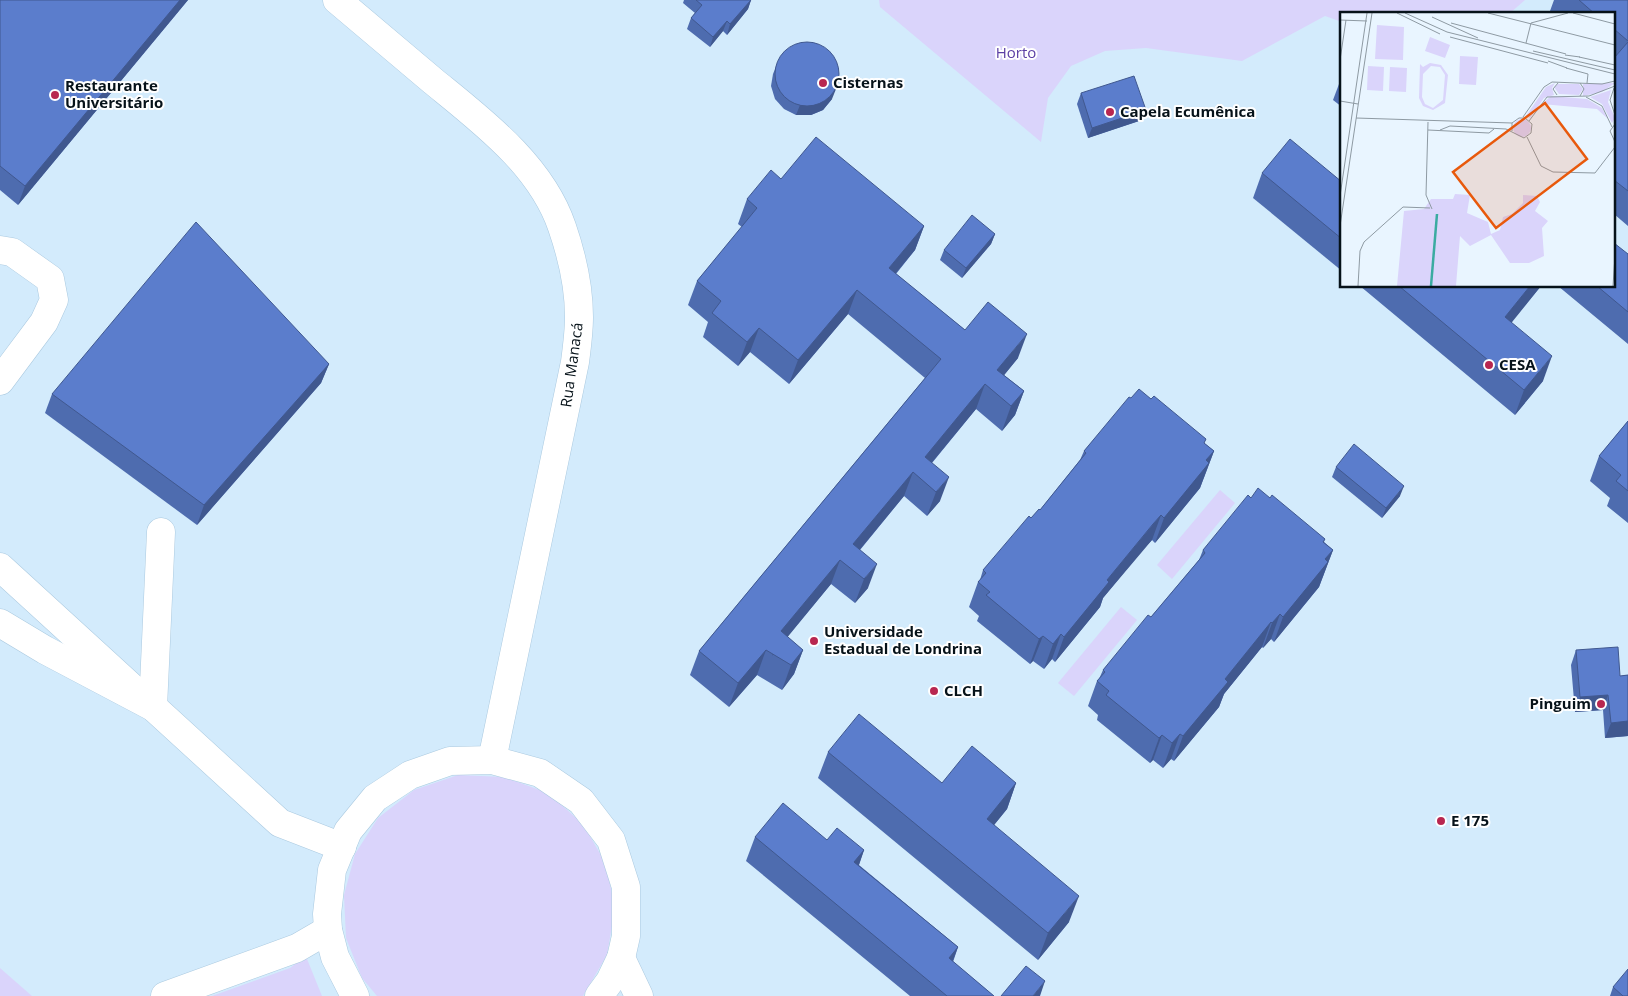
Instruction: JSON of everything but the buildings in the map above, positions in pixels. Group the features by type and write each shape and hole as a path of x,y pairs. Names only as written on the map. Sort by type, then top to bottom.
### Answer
{"street":[{"name":"Rua Manacá","path":"337,0 505,142 529,170 549,200 562,226 577,286 579,318 575,362 492,760"},
{"path":"0,250 12,252 50,278 54,300 44,322 0,381"},
{"path":"153,707 161,532"},
{"path":"0,567 280,824 342,847"},
{"path":"0,623 45,650 153,707"},
{"path":"355,996 335,957 328,930 327,914 332,870 348,831 375,798 410,775 450,761 492,760 540,773 581,801 611,840 626,887 626,936 621,958 610,981 599,996"},
{"path":"165,996 297,948 328,930"},
{"path":"621,958 639,996"}],"shaded area":[{"name":"Universidade Estadual de Londrina","path":"0,0 1628,0 1628,996 0,996"}],"green space":[{"name":"Horto","path":"879,0 1525,0 1511,12 1340,12 1340,21 1325,16 1242,61 1146,48 1105,51 1071,66 1048,98 1041,142 880,7"},
{"path":"1220,490 1235,503 1172,579 1157,565"},
{"path":"1121,607 1137,620 1074,696 1058,683"},
{"path":"458,775 504,777 548,793 583,824 606,864 615,909 607,955 583,996 377,996 362,978 346,938 344,895 355,854 378,818 414,790"},
{"path":"305,954 322,996 212,996 290,968"},
{"path":"0,968 32,996 0,996"}],"place":[{"name":"Cisternas","path":"823,83"},
{"name":"Restaurante Universitário","path":"55,95"},
{"name":"Capela Ecumênica","path":"1110,112"},
{"name":"CESA","path":"1489,365"},
{"name":"Universidade Estadual de Londrina","path":"814,641"},
{"name":"CLCH","path":"934,691"},
{"name":"Pinguim","path":"1601,704"},
{"name":"E 175","path":"1441,821"}]}
